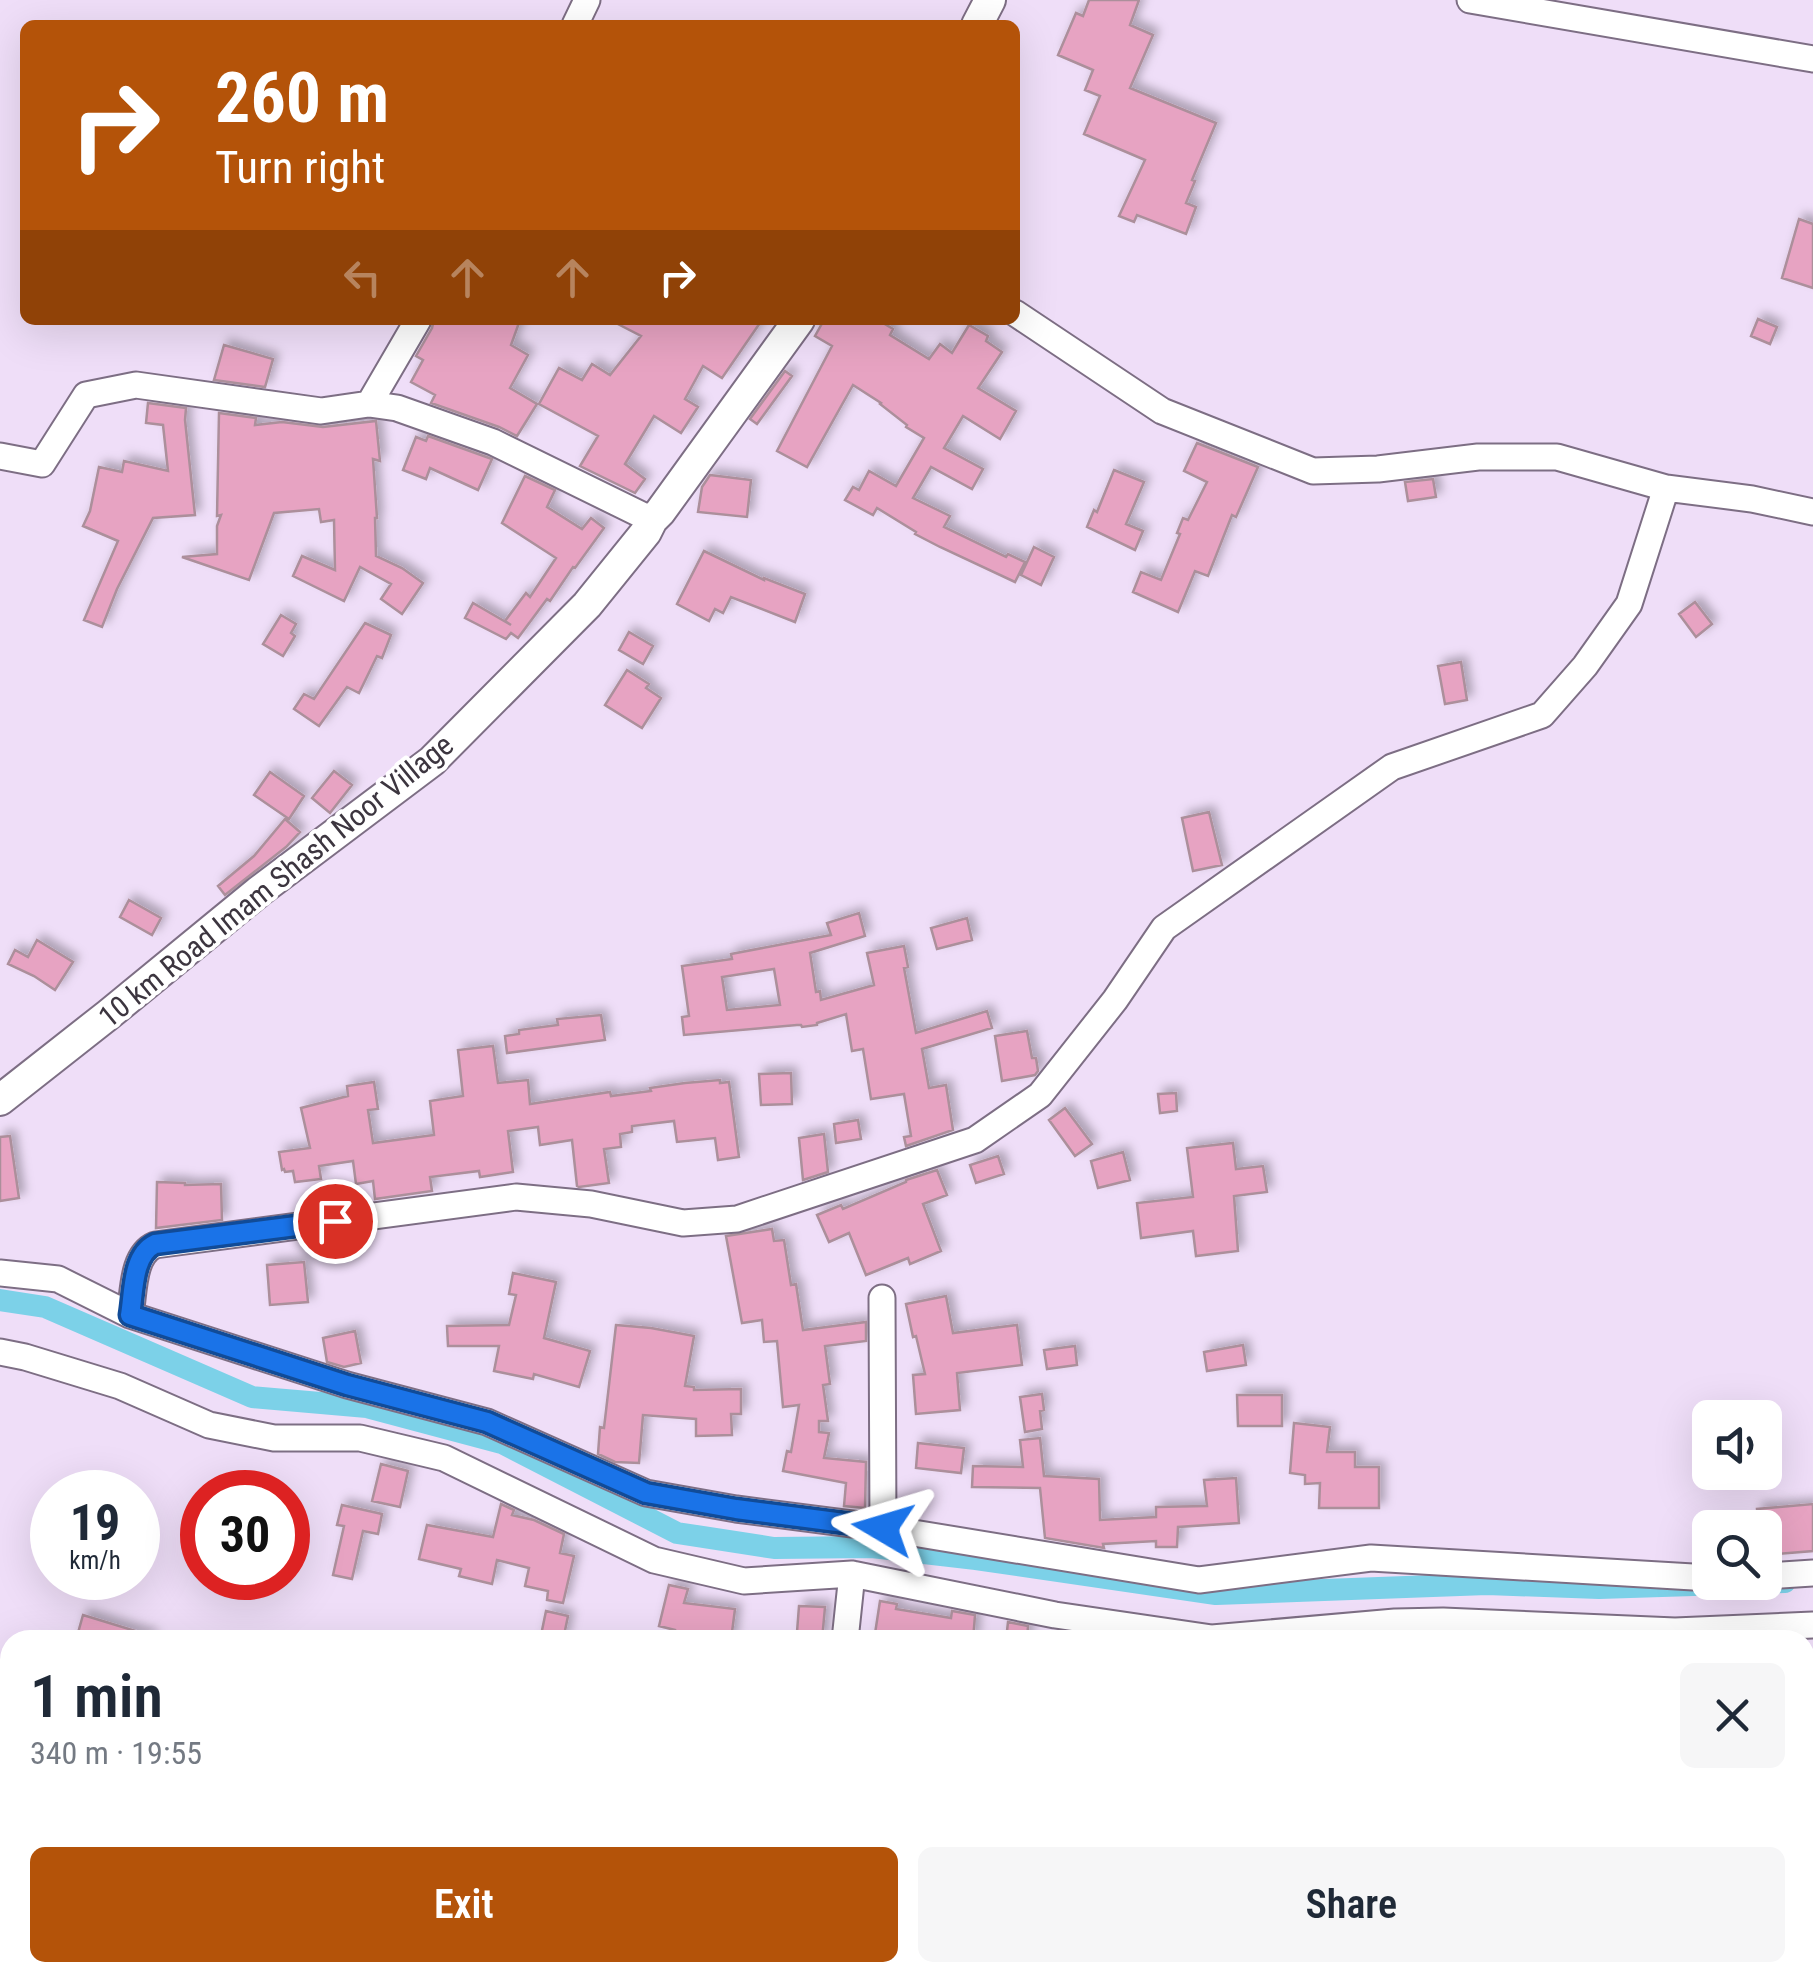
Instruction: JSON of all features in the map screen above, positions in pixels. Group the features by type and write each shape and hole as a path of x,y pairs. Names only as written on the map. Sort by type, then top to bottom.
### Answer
{"street":[{"path":"1470,0 1813,59"},
{"path":"1020,316 1162,410 1313,471 1378,469 1478,457 1557,457 1666,488 1752,499 1813,512"},
{"path":"370,404 415,325"},
{"name":"10 km Road Imam Shash Noor Village","path":"0,1100 258,892 432,761 587,606 646,532 795,325"},
{"path":"0,456 42,464 86,395 136,385 322,411 370,404 398,408 493,442 652,520"},
{"path":"130,1315 139,1259 144,1249 155,1244 516,1198 591,1204 683,1222 737,1219 974,1140 1040,1094 1114,1000 1164,928 1392,767 1542,716 1585,666 1629,604 1666,488"},
{"path":"0,1273 58,1279 130,1315 347,1385 487,1422 646,1493 1200,1580 1370,1558 1692,1577"},
{"path":"882,1298 883,1528"},
{"path":"0,1352 120,1386 209,1425 274,1438 360,1438 444,1458 654,1560 744,1581 852,1574 1055,1614 1160,1630"},
{"path":"1782,1575 1813,1572"},
{"path":"846,1630 852,1574"},
{"path":"1400,1630 1442,1621 1675,1630 1813,1624"}],"building":[{"path":"1089,0 1139,0 1130,25 1153,35 1130,88 1216,123 1192,180 1195,181 1186,203 1196,207 1186,234 1137,215 1134,222 1119,216 1145,160 1084,134 1100,96 1085,90 1093,70 1058,55 1076,13 1083,16"},
{"path":"1799,219 1813,224 1813,288 1782,278"},
{"path":"1758,319 1777,327 1770,344 1751,336"},
{"path":"518,325 511,345 528,355 510,388 537,404 517,436 431,403 435,395 411,382 423,360 416,356 432,328"},
{"path":"620,325 759,325 722,378 703,366 685,399 698,407 681,433 654,416 625,464 645,479 635,493 580,466 598,436 539,404 559,368 582,380 592,364 610,375 641,336"},
{"path":"821,325 886,325 893,329 890,335 929,359 940,344 952,353 969,325 988,336 986,341 1002,352 978,388 1016,411 1000,439 963,416 944,448 983,469 972,489 931,467 913,498 950,516 944,527 1025,562 1015,582 915,534 877,508 873,515 845,500 853,487 859,490 869,471 896,486 924,438 853,385 807,467 777,451 832,346 815,336"},
{"path":"224,345 273,359 265,387 214,380"},
{"path":"785,371 792,376 757,424 750,419"},
{"path":"148,403 186,408 195,515 153,518 102,627 84,620 118,541 83,526 99,467 122,472 124,461 168,471 163,425 146,423"},
{"path":"219,413 256,418 255,425 282,422 323,427 376,421 380,461 373,459 376,556 423,583 402,614 381,599 391,584 360,567 344,601 293,576 302,556 335,570 334,520 321,522 319,509 274,513 249,580 182,557 217,554 221,515 217,516"},
{"path":"428,436 492,459 478,490 430,468 426,479 403,470 416,437 426,441"},
{"path":"1197,443 1258,467 1236,517 1232,515 1208,576 1195,571 1178,612 1133,592 1141,572 1161,580 1183,518 1188,520 1207,482 1184,471"},
{"path":"1114,470 1144,482 1126,524 1143,531 1135,550 1087,527"},
{"path":"710,475 751,480 747,517 698,512 702,487"},
{"path":"525,476 555,490 547,507 582,529 591,518 604,528 518,638 511,633 506,639 465,618 473,603 511,625 505,621 526,593 530,597 556,558 502,523"},
{"path":"1433,479 1436,497 1408,501 1405,482"},
{"path":"1034,547 1054,557 1041,585 1021,575"},
{"path":"704,551 764,580 805,594 795,622 731,597 723,613 715,609 709,621 677,604"},
{"path":"1695,602 1712,624 1696,637 1679,614"},
{"path":"281,615 296,624 291,633 295,636 283,656 263,644"},
{"path":"365,623 391,635 382,658 377,656 359,693 347,687 319,726 294,709 304,694 314,699"},
{"path":"629,632 653,646 643,664 619,650"},
{"path":"1461,662 1467,700 1445,704 1438,666"},
{"path":"627,670 649,684 646,688 661,698 642,728 605,705"},
{"path":"334,771 352,785 330,813 312,798"},
{"path":"270,772 304,796 289,819 254,795"},
{"path":"1209,812 1222,865 1193,871 1182,818"},
{"path":"285,819 300,832 225,895 218,886 254,856"},
{"path":"129,900 161,918 152,935 120,917"},
{"path":"859,913 865,936 810,953 816,992 820,991 821,1000 874,985 867,953 904,946 908,967 904,968 916,1033 987,1011 992,1028 922,1049 929,1088 946,1085 953,1130 906,1146 904,1137 911,1136 904,1094 871,1099 863,1049 852,1051 846,1014 802,1027 684,1035 682,1017 689,1016 682,966 732,959 731,954 831,935 827,923","holes":["774,969 780,1005 727,1010 722,977"]},
{"path":"967,918 972,940 937,949 931,928"},
{"path":"37,940 73,962 55,990 8,964 15,950 28,957"},
{"path":"601,1015 605,1040 507,1053 505,1036 519,1034 519,1030 558,1025 557,1019"},
{"path":"1027,1031 1038,1071 1035,1075 1002,1081 995,1036"},
{"path":"493,1046 498,1083 528,1080 530,1104 610,1092 611,1096 651,1091 650,1088 685,1083 729,1082 739,1157 718,1160 715,1138 677,1142 674,1121 632,1126 632,1132 620,1134 621,1147 604,1149 609,1183 579,1187 572,1140 540,1145 538,1127 508,1131 513,1172 480,1177 479,1171 430,1177 432,1191 375,1199 373,1181 356,1184 353,1161 319,1166 321,1179 295,1182 293,1171 282,1170 279,1152 310,1148 301,1108 348,1096 347,1086 374,1082 378,1109 368,1110 373,1143 434,1135 430,1101 463,1096 458,1050"},
{"path":"791,1073 792,1104 761,1105 759,1074"},
{"path":"1176,1093 1177,1111 1160,1113 1158,1094"},
{"path":"1065,1108 1092,1144 1075,1156 1049,1120"},
{"path":"858,1120 861,1139 836,1143 834,1124"},
{"path":"824,1134 828,1172 803,1180 799,1138"},
{"path":"10,1136 19,1198 0,1201 0,1137"},
{"path":"1233,1143 1236,1169 1263,1166 1267,1192 1234,1196 1238,1251 1196,1256 1193,1231 1141,1238 1137,1203 1193,1197 1187,1148"},
{"path":"1123,1152 1130,1180 1098,1188 1091,1161"},
{"path":"998,1156 1004,1174 976,1183 970,1165"},
{"path":"937,1170 947,1195 923,1204 941,1251 910,1264 908,1258 866,1275 849,1233 829,1242 817,1215 841,1205 843,1209"},
{"path":"157,1182 221,1184 222,1220 156,1228"},
{"path":"772,1229 774,1241 784,1240 803,1330 866,1322 866,1341 825,1346 830,1384 823,1385 828,1421 819,1421 819,1432 829,1433 824,1458 866,1462 865,1508 844,1506 846,1483 783,1471 787,1451 791,1452 799,1405 783,1407 777,1341 764,1342 762,1320 742,1323 726,1236"},
{"path":"304,1262 308,1302 270,1305 267,1265"},
{"path":"513,1273 556,1282 544,1338 590,1351 579,1387 534,1374 533,1379 494,1371 499,1346 448,1346 447,1326 509,1325 516,1295 509,1294"},
{"path":"946,1296 953,1333 1017,1325 1022,1365 957,1373 960,1410 916,1414 913,1375 925,1374 906,1304"},
{"path":"616,1325 694,1336 685,1386 694,1390 741,1389 741,1414 731,1414 732,1435 696,1436 696,1419 643,1415 639,1463 615,1462 598,1454"},
{"path":"355,1331 361,1363 344,1367 327,1362 323,1338"},
{"path":"1243,1345 1246,1365 1207,1371 1204,1352"},
{"path":"1075,1346 1077,1365 1047,1369 1044,1350"},
{"path":"1042,1394 1042,1429 1025,1432 1020,1397"},
{"path":"1237,1395 1282,1395 1282,1426 1238,1426"},
{"path":"1294,1423 1330,1427 1327,1452 1355,1452 1355,1467 1379,1467 1379,1508 1319,1508 1320,1483 1305,1484 1305,1475 1290,1473"},
{"path":"1040,1438 1044,1476 1099,1479 1100,1520 1156,1517 1156,1507 1207,1506 1204,1480 1236,1478 1239,1523 1178,1527 1177,1547 1156,1547 1156,1541 1103,1544 1104,1548 1045,1538 1040,1488 972,1487 973,1466 1023,1467 1020,1440"},
{"path":"918,1443 964,1448 961,1473 916,1468"},
{"path":"381,1464 408,1471 400,1507 372,1501"},
{"path":"501,1504 514,1510 512,1515 564,1534 560,1553 574,1556 563,1603 547,1600 548,1591 525,1586 529,1568 497,1560 492,1584 459,1576 461,1569 419,1559 427,1525 493,1537"},
{"path":"1813,1504 1813,1551 1782,1554 1782,1510 1757,1509"},
{"path":"342,1505 382,1514 378,1534 363,1531 352,1579 333,1575 344,1526 337,1525"},
{"path":"669,1585 688,1589 684,1603 735,1609 732,1630 675,1630 659,1626"},
{"path":"880,1601 897,1604 896,1609 951,1618 952,1611 975,1615 974,1630 876,1630"},
{"path":"799,1606 825,1607 823,1630 797,1630"},
{"path":"546,1611 568,1616 565,1630 542,1630"},
{"path":"83,1615 132,1630 79,1630"},
{"path":"1008,1622 1028,1626 1028,1630 1007,1630"}],"waterway":[{"path":"0,1300 45,1307 252,1397 367,1407 502,1443 677,1533 774,1548 872,1547 1216,1594 1487,1584 1599,1588 1785,1582"}],"route":[{"path":"335,1221 155,1244 144,1249 130,1315 347,1385 487,1422 646,1493 883,1528"}]}
